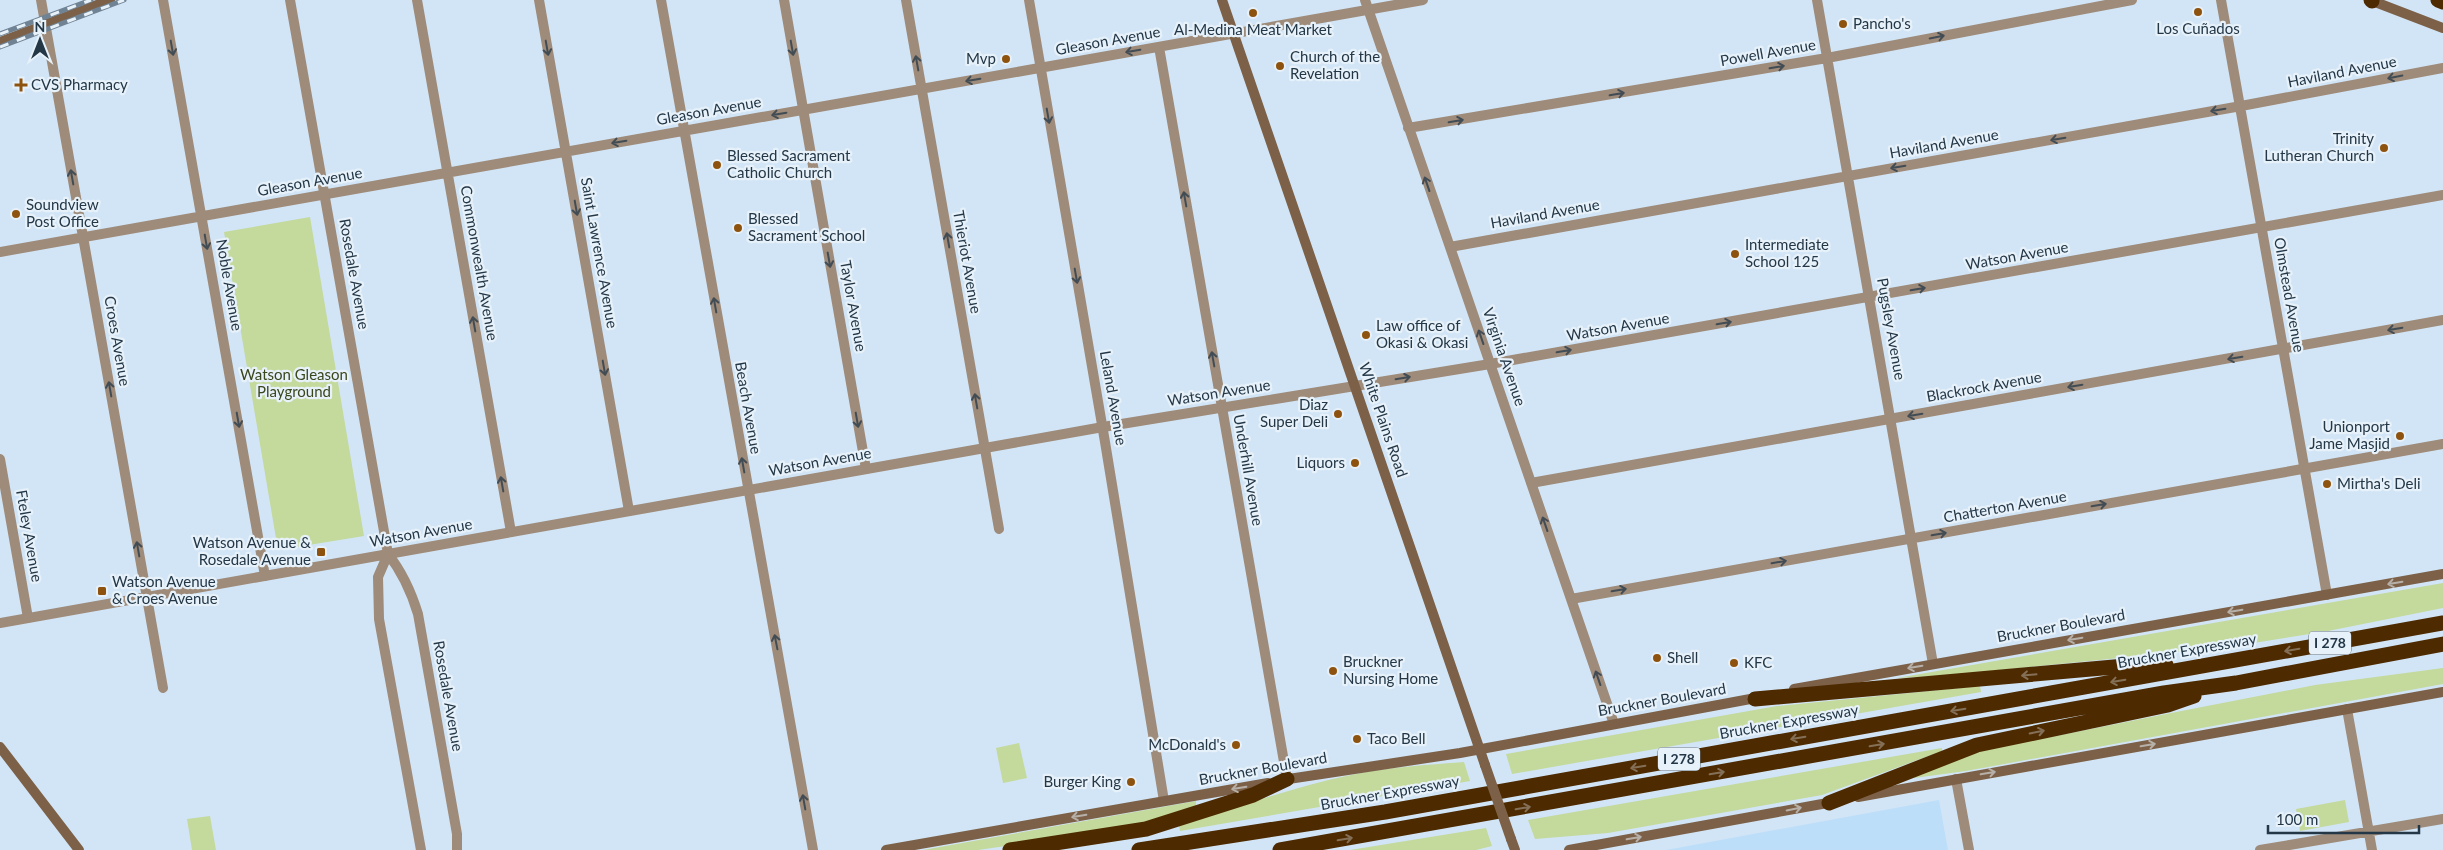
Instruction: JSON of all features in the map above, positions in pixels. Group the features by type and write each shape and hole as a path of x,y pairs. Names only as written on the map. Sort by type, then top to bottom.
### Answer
{"highway":[{"path":"2438,0 2443,2"},
{"name":"Bruckner Expressway","path":"1139,850 1375,813 2443,623"},
{"name":"I 278","path":"1280,850 2164,693 2236,683 2443,644"},
{"path":"2347,661 2443,654"},
{"path":"1755,699 2126,666 2217,664"},
{"path":"1829,803 1977,745 2168,704 2236,683"},
{"path":"1010,850 1146,829 1253,795 1287,779"}],"main road":[{"path":"0,42 110,0"},
{"name":"White Plains Road","path":"1222,0 1514,850"},
{"path":"2371,0 2443,28"},
{"name":"Bruckner Boulevard","path":"886,850 1287,779 1479,749 1755,699 1789,690 2443,574"},
{"path":"1569,850 2443,692"},
{"path":"0,747 79,850"}],"street":[{"name":"Croes Avenue","path":"41,0 163,688"},
{"name":"Noble Avenue","path":"163,0 265,576"},
{"name":"Rosedale Avenue","path":"290,0 388,554 402,572 411,590 418,614 458,834 457,850"},
{"name":"Commonwealth Avenue","path":"417,0 511,532"},
{"name":"Saint Lawrence Avenue","path":"539,0 629,511"},
{"name":"Beach Avenue","path":"661,0 747,490 813,850"},
{"name":"Taylor Avenue","path":"784,0 866,469"},
{"name":"Thieriot Avenue","path":"906,0 999,529"},
{"name":"Leland Avenue","path":"1029,0 1164,801"},
{"name":"Gleason Avenue","path":"0,252 1234,34 1367,5 1423,0"},
{"name":"Pugsley Avenue","path":"1817,0 1933,664"},
{"name":"Powell Avenue","path":"1408,128 1827,58 2132,0"},
{"name":"Olmstead Avenue","path":"2222,0 2327,595"},
{"name":"Virginia Avenue","path":"1367,5 1614,724"},
{"name":"Underhill Avenue","path":"1159,47 1287,779"},
{"name":"Haviland Avenue","path":"1450,246 2241,106 2443,68"},
{"name":"Watson Avenue","path":"0,622 1102,427 1490,364 1870,298 2443,195"},
{"name":"Blackrock Avenue","path":"1531,483 2443,320"},
{"name":"Chatterton Avenue","path":"1572,599 2443,444"},
{"name":"Fteley Avenue","path":"0,459 28,618"},
{"path":"388,554 378,577 379,611 421,850"},
{"path":"2347,709 2372,850"},
{"path":"1956,779 1969,850"},
{"path":"2260,850 2443,819"}],"shaded area":[{"path":"1939,800 1948,850 1666,850"}],"green space":[{"name":"Watson Gleason Playground","path":"310,217 364,536 278,550 224,232"},
{"path":"2443,583 2443,608 2328,631 2228,647 1941,676 1897,678"},
{"path":"2443,668 2443,684 1966,771 1914,778 1921,771 1985,750 2315,685"},
{"path":"1980,686 1981,692 1512,774 1506,754 1777,706"},
{"path":"1019,743 1027,778 1003,783 996,748"},
{"path":"1942,748 1942,751 1822,795 1608,833 1535,839 1528,820"},
{"path":"1464,762 1470,781 1180,831 1179,826 1329,780 1379,770"},
{"path":"2345,800 2349,822 2300,831 2296,809"},
{"path":"1196,801 1196,807 1133,828 978,850 923,850"},
{"path":"210,816 216,850 192,850 187,819"},
{"path":"1486,828 1492,846 1476,850 1350,850"}],"railway":[{"path":"0,34 91,0"},
{"path":"0,47 124,0"}],"place":[{"name":"Los Cuñados","path":"2198,12"},
{"name":"Al-Medina Meat Market","path":"1253,13"},
{"name":"Pancho's","path":"1843,24"},
{"name":"Mvp","path":"1006,59"},
{"name":"Church of the Revelation","path":"1280,66"},
{"name":"CVS Pharmacy","path":"21,85"},
{"name":"Trinity Lutheran Church","path":"2384,148"},
{"name":"Blessed Sacrament Catholic Church","path":"717,165"},
{"name":"Soundview Post Office","path":"16,214"},
{"name":"Blessed Sacrament School","path":"738,228"},
{"name":"Intermediate School 125","path":"1735,254"},
{"name":"Law office of Okasi & Okasi","path":"1366,335"},
{"name":"Diaz Super Deli","path":"1338,414"},
{"name":"Unionport Jame Masjid","path":"2400,436"},
{"name":"Liquors","path":"1355,463"},
{"name":"Mirtha's Deli","path":"2327,484"},
{"name":"Watson Avenue & Rosedale Avenue","path":"321,552"},
{"name":"Watson Avenue & Croes Avenue","path":"102,591"},
{"name":"Shell","path":"1657,658"},
{"name":"KFC","path":"1734,663"},
{"name":"Bruckner Nursing Home","path":"1333,671"},
{"name":"Taco Bell","path":"1357,739"},
{"name":"McDonald's","path":"1236,745"},
{"name":"Burger King","path":"1131,782"}]}
